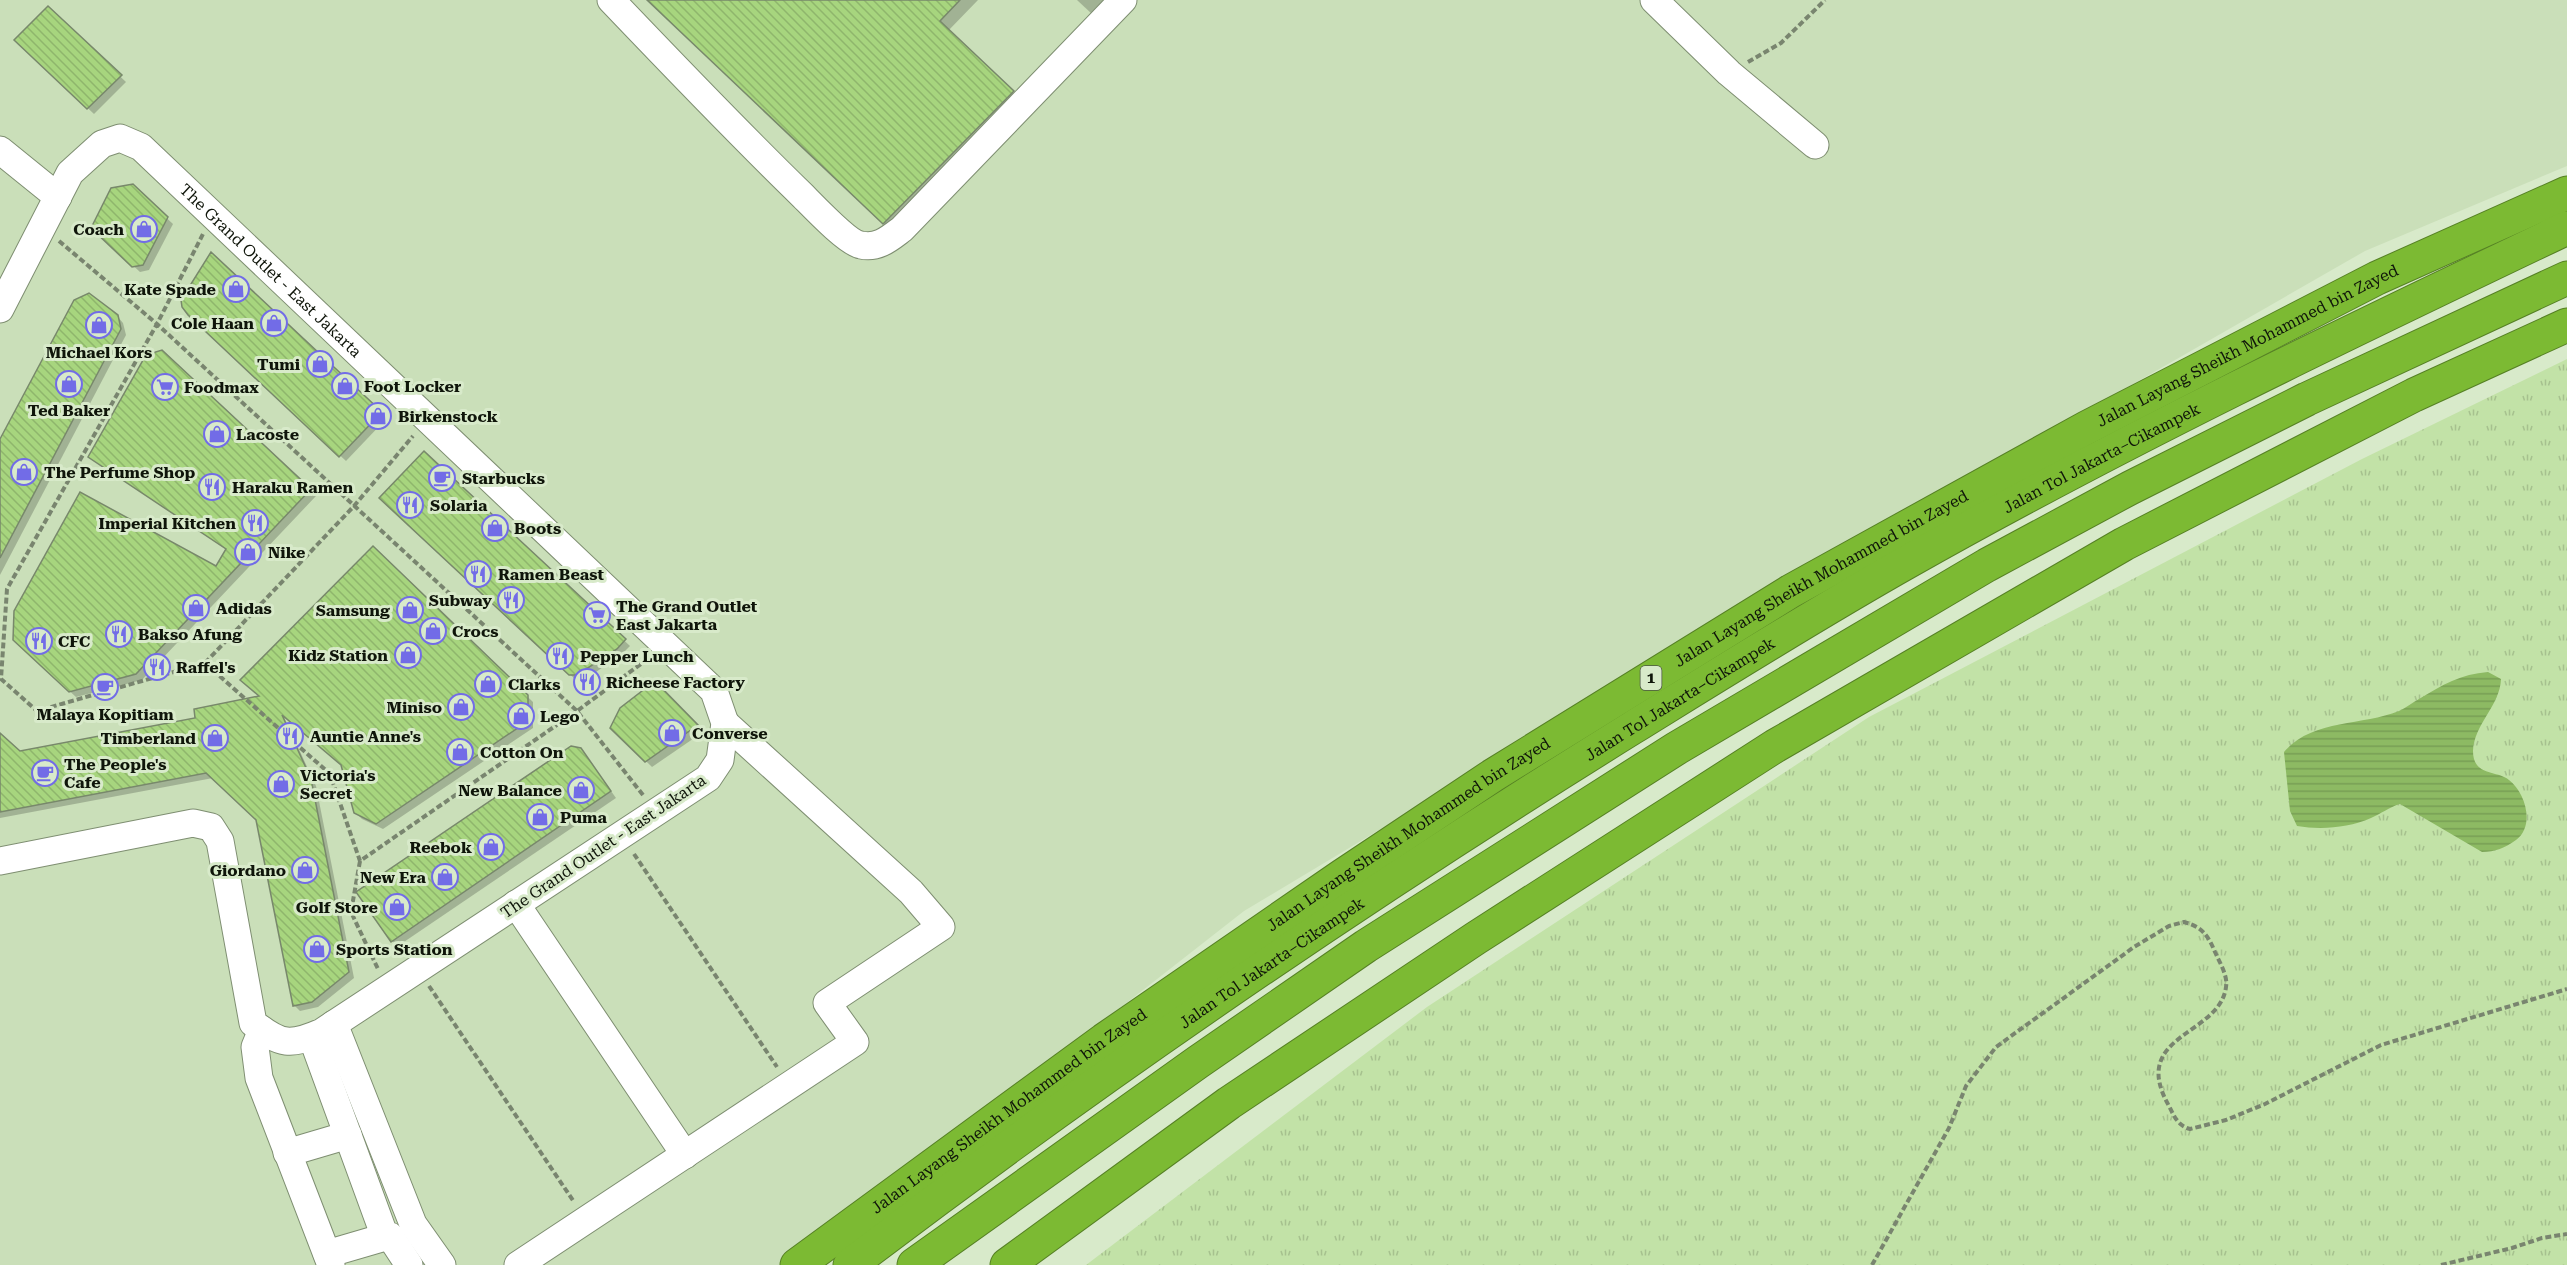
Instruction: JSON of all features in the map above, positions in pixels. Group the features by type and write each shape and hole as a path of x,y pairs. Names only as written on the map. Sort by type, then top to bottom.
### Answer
{"highway":[{"name":"Jalan Layang Sheikh Mohammed bin Zayed","path":"797,1265 1104,1040 1342,876 1492,776 1791,591 2096,422 2377,278 2567,193"},
{"name":"Jalan Tol Jakarta–Cikampek","path":"850,1265 1270,960 1473,827 1744,659 1906,562 2048,484 2292,359 2567,228"},
{"path":"914,1265 1198,1062 1366,946 1677,748 1987,565 2130,488 2307,399 2567,278"},
{"path":"1007,1265 1229,1103 1476,938 1775,746 2124,544 2414,395 2567,325"}],"lane":[{"path":"611,0 728,123 828,220 860,245 871,246 884,242 902,229 1123,0"},
{"path":"1654,0 1729,73 1815,145"},
{"name":"The Grand Outlet - East Jakarta","path":"0,309 7,279 43,227 70,173 102,144 120,138 141,147 714,691 725,723 720,760 708,778 388,989 314,1034"},
{"path":"0,150 58,197"},
{"path":"518,1265 855,1042 827,1003 941,927 911,892 725,723"},
{"path":"0,861 193,823 211,827 220,841 253,1023 271,1037 314,1034"},
{"path":"516,904 685,1155"},
{"path":"262,1030 255,1047 259,1078 329,1259 390,1236 409,1265"},
{"path":"314,1034 336,1129 385,1237"},
{"path":"314,1034 412,1224 442,1265"},
{"path":"287,1153 336,1129"}],"path":[{"path":"1729,73 1781,43 1825,0"},
{"path":"213,216 157,324 6,589 1,679 37,711 205,663 354,506 427,419"},
{"path":"43,227 157,324 577,711 656,812"},
{"path":"360,861 577,711 666,646"},
{"path":"205,663 330,774 360,861 351,912 388,989"},
{"path":"621,835 789,1085"},
{"path":"1872,1265 1949,1128 1966,1086 1996,1047 2134,947 2169,926 2184,922 2203,931 2213,946 2227,986 2224,996 2210,1015 2176,1041 2162,1057 2159,1074 2162,1095 2176,1120 2190,1129 2226,1120 2265,1104 2381,1045 2567,989"},
{"path":"418,969 586,1220"},
{"path":"2441,1265 2512,1248 2542,1238 2567,1234"}],"shaded area":[{"path":"0,0 2567,0 2567,166 2365,251 1884,527 1244,911 922,1163 799,1265 0,1265"},
{"path":"2488,672 2501,679 2500,689 2474,741 2474,759 2481,769 2509,780 2520,793 2527,818 2522,834 2516,840 2500,849 2482,852 2400,804 2371,818 2344,826 2315,828 2297,826 2290,811 2284,752 2295,741 2323,728 2385,716 2399,711 2452,681"}],"green space":[{"path":"2567,359 2567,1265 1086,1265 1427,1007 1869,717 2362,459"}],"building":[{"path":"647,0 960,0 940,21 1014,91 883,224"},
{"path":"48,6 122,75 87,109 14,40"},
{"path":"133,184 168,217 143,265 132,267 91,228 111,188"},
{"path":"211,252 382,412 339,457 182,307 181,300"},
{"path":"89,293 118,315 121,329 0,558 0,439 74,300"},
{"path":"162,350 311,489 136,674 69,692 13,640 14,611 80,492 216,566 226,549 88,457 146,355"},
{"path":"424,451 626,639 617,649 577,675 569,675 379,498"},
{"path":"373,546 528,695 528,721 376,824 354,813 341,765 282,715 311,779 349,972 312,1002 293,1006 256,820 206,773 0,812 0,733 20,751 195,718 194,709 259,696 240,680"},
{"path":"655,681 698,725 645,762 610,728 620,708"},
{"path":"571,746 581,748 611,791 391,942 356,892"}],"place":[{"name":"Coach","path":"144,229"},
{"name":"Kate Spade","path":"236,289"},
{"name":"Cole Haan","path":"274,323"},
{"name":"Michael Kors","path":"99,325"},
{"name":"Tumi","path":"320,364"},
{"name":"Ted Baker","path":"69,384"},
{"name":"Foot Locker","path":"345,386"},
{"name":"Foodmax","path":"165,387"},
{"name":"Birkenstock","path":"378,416"},
{"name":"Lacoste","path":"217,434"},
{"name":"The Perfume Shop","path":"24,472"},
{"name":"Starbucks","path":"442,478"},
{"name":"Haraku Ramen","path":"212,487"},
{"name":"Solaria","path":"410,505"},
{"name":"Imperial Kitchen","path":"255,523"},
{"name":"Boots","path":"495,528"},
{"name":"Nike","path":"248,552"},
{"name":"Ramen Beast","path":"478,574"},
{"name":"Subway","path":"511,600"},
{"name":"Adidas","path":"196,608"},
{"name":"Samsung","path":"410,610"},
{"name":"The Grand Outlet East Jakarta","path":"597,615"},
{"name":"Crocs","path":"433,631"},
{"name":"Bakso Afung","path":"119,634"},
{"name":"CFC","path":"39,641"},
{"name":"Kidz Station","path":"408,655"},
{"name":"Pepper Lunch","path":"560,656"},
{"name":"Raffel's","path":"157,667"},
{"name":"Richeese Factory","path":"587,682"},
{"name":"Clarks","path":"488,684"},
{"name":"Malaya Kopitiam","path":"105,687"},
{"name":"Miniso","path":"461,707"},
{"name":"Lego","path":"521,716"},
{"name":"Converse","path":"672,733"},
{"name":"Auntie Anne's","path":"290,736"},
{"name":"Timberland","path":"215,738"},
{"name":"Cotton On","path":"460,752"},
{"name":"The People's Cafe","path":"45,773"},
{"name":"Victoria's Secret","path":"281,784"},
{"name":"New Balance","path":"581,790"},
{"name":"Puma","path":"540,817"},
{"name":"Reebok","path":"491,847"},
{"name":"Giordano","path":"305,870"},
{"name":"New Era","path":"445,877"},
{"name":"Golf Store","path":"397,907"},
{"name":"Sports Station","path":"317,949"}]}
